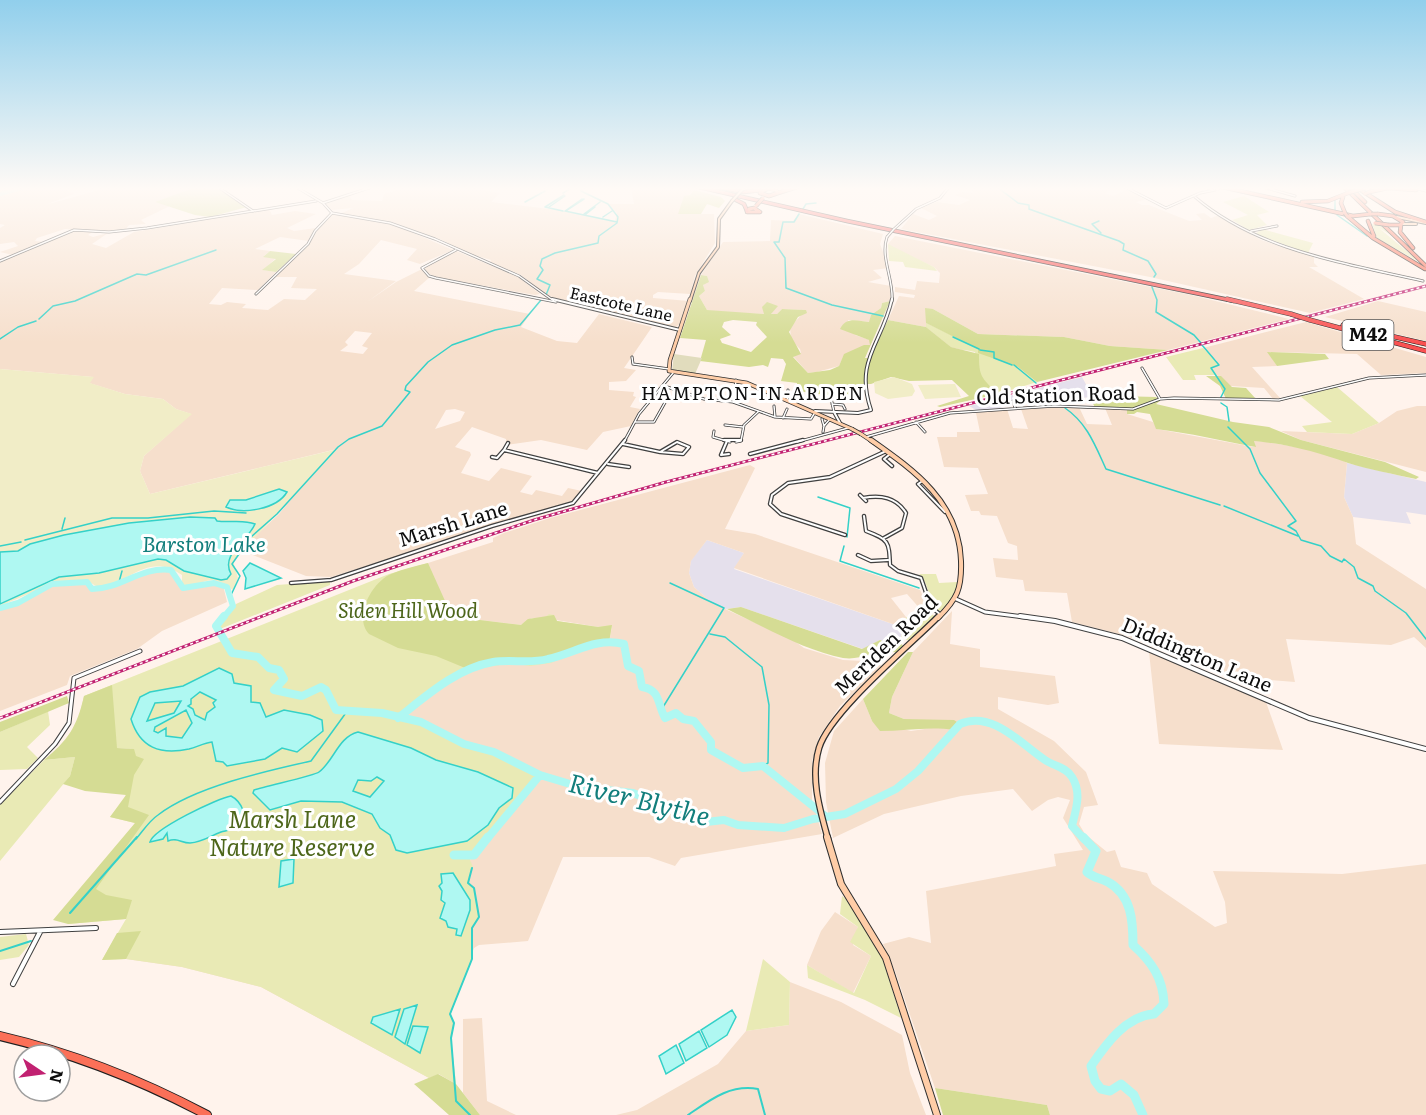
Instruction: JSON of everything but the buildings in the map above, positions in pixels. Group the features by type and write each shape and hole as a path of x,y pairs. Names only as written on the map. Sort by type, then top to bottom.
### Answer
{"highway":[{"name":"M42","path":"924,239 1293,313"},
{"name":"M42","path":"933,239 1195,290 1322,321"},
{"path":"1376,239 1426,265"},
{"path":"1377,239 1426,265"},
{"path":"1378,239 1383,243"},
{"path":"1399,239 1426,265"},
{"path":"1401,239 1426,265"},
{"path":"1404,239 1426,265"},
{"path":"1322,321 1396,337 1426,348"},
{"path":"1322,321 1426,348"},
{"path":"0,1036 91,1060 152,1085 207,1115"}],"main road":[{"path":"718,239 718,247 699,273 669,369 673,373 736,380 816,412 829,421 840,423 861,434"},
{"name":"Meriden Road","path":"861,434 921,482 943,505 954,525 959,554 961,579 956,599 942,616 834,719 825,734 817,758 815,778 819,807 841,884 886,958 921,1072 937,1115"}],"street":[{"path":"0,261 52,239"},
{"path":"256,294 311,239"},
{"name":"Eastcote Lane","path":"429,239 519,276 556,302"},
{"path":"664,386 704,399 733,402 775,417 809,420 816,412 867,413 871,410 864,394 868,353 890,309 893,292 892,275 883,244 886,239"},
{"path":"1263,239 1299,252 1423,281"},
{"name":"Eastcote Lane","path":"456,250 422,268 429,276 436,278 539,297 680,330"},
{"name":"Eastcote Lane","path":"539,297 544,295"},
{"path":"632,357 633,364 669,369"},
{"path":"1142,368 1160,399"},
{"name":"Marsh Lane","path":"291,583 331,580 492,526 573,503 623,444 639,414 673,373"},
{"name":"Old Station Road","path":"866,437 950,413 1069,406 1133,409 1160,399 1279,400 1369,378 1426,375"},
{"path":"733,402 736,380"},
{"path":"787,401 788,390"},
{"path":"1016,408 1013,401 1023,397"},
{"path":"831,398 834,412 840,423"},
{"path":"635,422 654,422 667,399"},
{"path":"832,404 844,405 844,409"},
{"path":"774,406 775,417"},
{"path":"783,418 787,409"},
{"path":"743,427 758,412"},
{"path":"822,419 823,432"},
{"path":"823,424 829,421"},
{"path":"916,422 925,432"},
{"path":"725,425 743,427"},
{"path":"714,431 712,437 727,441 741,441 745,431 743,427"},
{"path":"750,454 850,429"},
{"path":"727,441 721,455 729,454"},
{"path":"623,444 660,452 683,454 689,447 677,442 660,452"},
{"path":"492,457 497,458 508,443"},
{"path":"504,450 598,473"},
{"path":"845,535 778,513 770,504 772,495 788,483 830,477 884,452"},
{"path":"889,455 884,459 892,466"},
{"path":"607,464 629,467"},
{"path":"860,495 866,501"},
{"path":"863,498 880,496 899,503 906,513 904,523 884,538"},
{"name":"Meriden Road","path":"943,505 945,512"},
{"path":"858,518 864,517 867,532 884,538 891,549 888,560"},
{"path":"858,555 870,561 888,560 898,570 921,578 931,607 942,616"},
{"name":"Diddington Lane","path":"956,599 970,608 985,612 1055,621 1122,638 1309,718 1426,749"},
{"path":"0,802 55,744 69,723 74,678 140,651"},
{"path":"0,932 27,929 40,932 96,928"},
{"path":"14,984 40,932"}],"shaded area":[{"path":"0,239 36,239 35,241 44,242 13,255 0,252 18,246 14,242 0,244"},
{"path":"54,239 99,239 92,244 106,248 122,239 276,239 255,249 270,251 264,256 276,258 263,270 276,272 258,290 222,288 209,304 221,305 227,302 246,304 242,308 268,310 284,299 305,300 317,289 291,288 297,277 274,277 309,245 312,239 428,239 453,250 420,264 407,260 417,249 381,240 359,264 344,274 396,281 367,302 396,282 422,269 430,277 414,291 530,314 521,327 557,341 577,343 599,314 652,327 624,368 636,370 626,381 609,382 609,390 634,392 633,396 636,397 630,407 640,409 631,426 603,432 587,450 541,440 506,445 506,439 472,427 455,447 470,452 471,455 461,473 489,481 501,468 532,476 520,492 532,495 536,490 562,496 568,488 582,491 572,501 331,577 306,576 240,550 279,514 312,474 337,449 150,494 140,471 144,456 191,414 176,409 163,399 125,394 89,383 93,377 0,369 0,262","holes":["355,331 372,333 362,346 368,348 363,354 340,351 348,345 345,342","455,409 465,412 460,421 435,429 446,410"]},
{"path":"439,239 715,239 715,243 695,276 690,294 658,292 653,295 653,298 689,301 681,323 676,327 571,305 545,294 521,275"},
{"path":"770,239 881,239 880,244 889,268 873,270 882,278 868,282 891,286 890,301 882,303 881,308 871,315 870,322 848,320 855,335 870,340 870,345 843,357 839,366 808,373 793,356 801,353 791,340 790,327 806,310 782,309 777,314 771,314 773,310 766,314 707,310 699,296 705,291 703,286 707,276 701,275 723,242 770,241"},
{"path":"892,239 910,239 1191,295 1289,319 1168,350 1110,346 1064,337 978,334 933,309 926,323 978,349 962,350 951,347 926,327 888,320 899,296 914,298 915,295 895,292 895,287 915,290 917,281 939,283 940,273 934,267 888,244"},
{"path":"953,239 1259,239 1314,257 1314,263 1318,267 1309,267 1364,299 1310,313 1150,277"},
{"path":"456,251 518,277 540,294 435,277 427,272 425,268 431,262"},
{"path":"1378,301 1426,312 1426,341 1325,317"},
{"path":"1306,322 1426,357 1426,373 1381,375 1357,354 1268,352 1277,366 1252,367 1280,398 1273,399 1264,388 1230,386 1213,372 1211,368 1217,361 1203,348"},
{"path":"674,354 702,358 695,374 672,371"},
{"path":"0,369 94,377 90,383 125,394 163,399 176,409 192,414 144,456 140,471 150,494 338,449 233,561 238,578 233,590 213,580 185,586 182,585 182,575 160,566 141,570 101,589 86,580 52,584 0,606"},
{"path":"894,377 912,384 915,391 912,396 888,399 875,393 874,382"},
{"path":"1082,377 1088,388 1119,398 1046,397 1011,401 1012,406 978,411 969,406"},
{"path":"955,384 961,397 925,399 918,385"},
{"path":"1426,406 1426,472 1301,440 1281,431 1352,434 1379,423 1397,411"},
{"path":"1079,407 1087,424 1112,425 1105,408 1128,410 1127,414 1153,422 1157,429 1255,447 1254,441 1318,451 1347,463 1344,497 1353,517 1356,544 1426,589 1426,648 1414,637 1391,645 1286,639 1295,682 1269,680 1206,669 1127,636 1072,622 1067,593 1025,591 1023,580 996,577 993,558 1018,560 1017,546 1008,543 997,516 981,515 979,511 971,511 965,495 988,494 978,468 944,467 937,437 957,437 957,432 980,432 976,413 1007,409 1013,428 1028,429 1021,409"},
{"path":"1347,463 1426,482 1426,515 1406,512 1411,524 1353,517 1344,497"},
{"path":"750,465 755,468 725,529 755,534 920,590 930,610 922,611 907,594 891,598 906,617 904,628 734,568 744,553 707,540 691,561 689,573 694,587 712,603 793,640 804,648 843,660 864,661 877,655 879,657 881,667 840,706 819,737 812,761 812,800 822,834 681,858 675,866 649,857 563,857 528,941 479,945 474,948 450,1014 454,1023 451,1038 456,1084 439,1074 429,1078 261,987 182,967 126,959 470,860 539,774 494,752 464,744 431,725 397,718 470,670 586,644 609,642 612,626 598,627 544,618 532,618 521,625 471,619 445,603 428,563 493,542 493,538 504,533 550,518"},
{"path":"707,540 744,553 734,569 904,628 900,640 893,646 880,640 863,649 741,607 726,609 712,603 694,587 689,573 691,560"},
{"path":"159,568 171,570 183,588 208,582 223,585 227,602 162,631 137,649 70,676 67,685 0,711 0,608 18,603 52,584 87,582 92,589 102,590 132,575"},
{"path":"952,611 950,644 980,649 980,667 1055,676 1059,703 1048,705 998,697 998,709 1054,741 1086,772 1098,805 1084,807 1079,824 1085,834 1107,852 1115,850 1121,867 1147,873 1152,884 1215,927 1227,923 1225,902 1213,871 1342,874 1426,864 1426,1115 1050,1115 1047,1105 935,1088 895,971 883,944 909,937 931,943 926,891 1056,866 1054,854 1083,850 1063,818 1070,800 1058,797 1048,800 1032,811 1013,789 961,796 884,814 833,838 826,802 825,763 834,731 863,699 872,721 911,731 938,727 954,730 904,719 889,713 892,697 913,652"},
{"path":"1149,652 1266,702 1283,750 1159,744"},
{"path":"835,912 858,927 853,945 871,956 853,993 807,965 821,931"},
{"path":"790,982 841,1002 902,1035 910,1073 926,1115 616,1115 637,1110 718,1064 746,1031 789,1025"},
{"path":"482,1018 487,1101 516,1115 480,1115 463,1093 463,1019"}],"green space":[{"path":"1269,239 1299,239 1313,243 1308,253"},
{"path":"1379,239 1392,239 1421,263"},
{"path":"888,244 934,267 937,271 905,267 903,262 889,261"},
{"path":"270,251 296,254 276,272 262,270 276,259 263,257"},
{"path":"701,275 707,276 709,282 703,285 705,291 699,296 707,310 764,314 762,307 767,302 778,306 771,314 777,314 782,309 806,310 807,313 798,317 789,332 801,354 793,357 808,373 830,370 839,366 844,354 864,345 870,345 869,340 840,329 849,321 869,322 871,315 881,308 882,303 890,301 865,358 869,358 888,320 926,327 951,347 979,354 982,376 998,394 940,407 937,406 969,396 952,380 909,381 891,377 871,384 862,384 863,394 849,394 849,398 797,391 797,383 781,381 786,364 783,359 771,358 768,367 700,361 706,340 680,338","holes":["733,320 757,322 756,325 767,337 751,352 722,343 720,339 731,335 722,327 724,322"]},
{"path":"925,308 933,309 978,334 1064,337 1110,346 1168,350 1037,382 1018,367 978,353 978,349 926,323"},
{"path":"926,323 1018,367 1037,382 998,394 981,378 975,352 951,347 926,327"},
{"path":"1203,348 1219,365 1212,368 1217,375 1194,375 1196,380 1183,380 1166,357"},
{"path":"1267,352 1325,354 1329,359 1277,366"},
{"path":"1206,376 1221,376 1232,387 1246,388 1256,399 1226,399 1220,386"},
{"path":"1337,387 1379,423 1352,434 1307,432 1302,426 1332,422 1300,396"},
{"path":"1118,396 1156,397 1160,401 1156,404 1233,422 1269,427 1301,440 1385,462 1419,477 1416,479 1373,470 1278,444 1254,441 1256,447 1156,429 1150,414 1137,412 1127,414 1127,410 1094,406 1091,398 1118,398"},
{"name":"Marsh Lane Nature Reserve","path":"428,563 445,603 471,619 521,625 528,619 544,618 549,614 554,615 557,621 598,627 612,625 609,642 591,644 551,663 530,666 511,663 470,670 398,717 431,725 464,744 494,752 540,775 470,860 473,867 468,883 474,888 479,917 472,928 472,959 450,1014 454,1023 451,1038 456,1084 439,1074 429,1078 261,987 182,967 126,959 102,960 126,919 68,924 135,823 110,817 126,797 122,781 133,749 62,745 78,722 84,696 389,574"},
{"name":"Siden Hill Wood","path":"428,563 446,603 471,619 521,625 528,619 554,615 557,621 598,627 612,625 609,642 586,644 551,659 529,663 511,660 491,662 470,670 436,656 398,648 369,634 363,619 364,610 377,584 391,574"},
{"path":"919,574 936,574 939,583 957,582 954,596 943,610 938,611 934,607 925,582"},
{"path":"330,581 330,585 220,629 219,624 236,604 277,585"},
{"path":"741,607 862,649 880,640 893,646 899,641 904,647 898,653 884,652 857,658 829,655 784,637 727,609"},
{"path":"931,614 937,617 911,642 901,637 906,617 912,620"},
{"path":"908,652 913,652 892,697 889,713 904,719 954,720 960,724 954,730 880,731 872,721 863,699"},
{"path":"112,685 117,748 134,749 136,756 144,759 134,775 128,807 149,815 96,889 106,895 132,900 126,919 68,924 53,920 135,823 110,817 126,795 85,791 63,784 70,776 75,757 44,760 59,746 75,725 84,696"},
{"path":"67,696 69,703 0,732 0,722"},
{"path":"48,711 50,725 27,747 38,758 27,769 0,770 0,732"},
{"path":"75,757 70,776 0,861 0,805 44,760"},
{"path":"842,896 882,957 901,1018 865,1000 808,978 807,965 854,993 871,956 850,942 858,927 840,914"},
{"path":"141,931 126,959 102,960 117,933"},
{"path":"26,934 29,945 19,957 0,960 0,937"},
{"path":"763,959 790,982 789,1025 746,1031"},
{"path":"438,1074 456,1084 480,1115 449,1115 414,1084"},
{"path":"935,1088 1047,1105 1050,1115 943,1115"}],"water":[{"path":"279,489 287,492 276,503 268,506 250,510 226,507 230,500 246,500"},
{"name":"Barston Lake","path":"190,517 255,524 232,554 229,560 231,574 227,579 221,580 184,571 166,560 158,559 99,573 59,577 0,604 0,552 18,551 30,544 64,535 129,523"},
{"path":"250,563 281,578 245,589 246,578 243,571"},
{"path":"219,668 232,674 234,683 251,686 251,702 260,703 266,717 284,710 310,715 322,720 323,731 297,752 282,748 265,759 227,766 223,762 216,761 212,742 179,751 152,747 140,737 131,719 140,697 150,692 183,686","holes":["200,692 216,700 213,703 215,707 207,713 205,720 195,715 193,709 188,706 191,704 191,699","181,701 174,713 147,721 155,703","186,710 192,723 182,738 166,736 166,728 158,733 154,731 155,727"]},
{"path":"358,732 411,748 436,760 478,772 513,788 512,798 499,808 488,825 467,841 407,853 396,850 390,835 380,828 372,814 342,802 301,801 270,810 253,793 254,790 319,772 351,735","holes":["377,777 384,781 370,797 353,791 358,780 371,781"]},
{"path":"231,796 240,804 245,816 239,826 195,842 168,841 167,833 163,839 150,842 154,836 174,822 200,808"},
{"path":"294,859 293,883 279,887 281,861"},
{"path":"453,873 470,900 470,910 461,936 456,935 457,929 448,927 446,921 440,918 445,903 441,900 442,891 439,886 442,883 441,874"},
{"path":"417,1005 405,1044 395,1037 404,1009"},
{"path":"400,1009 392,1035 371,1023 373,1017"},
{"path":"732,1010 736,1017 727,1035 709,1047 701,1030"},
{"path":"413,1026 428,1027 420,1053 407,1045"},
{"path":"699,1031 707,1048 686,1061 679,1044"},
{"path":"676,1045 684,1063 666,1074 659,1056"}],"waterway":[{"path":"546,295 550,285 537,279 543,270 540,266 542,259 555,253 598,243 599,239"},
{"path":"780,239 779,242 774,242 785,258 786,288 832,305 883,316"},
{"path":"1113,239 1124,244 1123,250 1148,261 1156,274 1154,277"},
{"path":"39,319 53,306 75,301 137,274 146,275 216,250"},
{"path":"1152,287 1157,300 1156,312 1194,335 1201,343"},
{"path":"231,595 240,576 232,564 251,537 277,514 338,447 349,439 382,426 410,392 405,390 406,386 428,362 452,345 495,330 520,325 541,300"},
{"path":"0,339 18,327 36,321"},
{"path":"953,337 979,349"},
{"path":"1202,345 1219,365 1211,368 1225,389 1221,397"},
{"path":"980,350 994,352 994,358 1012,365"},
{"path":"1014,365 1036,383"},
{"path":"1221,403 1227,407 1229,421"},
{"path":"1065,408 1085,428 1106,469 1220,505"},
{"path":"1228,427 1250,449 1260,473 1296,521 1288,526 1296,531 1301,540 1321,546 1330,556 1342,562 1344,559 1354,567 1358,578 1373,586 1375,591 1406,613 1426,639"},
{"path":"818,497 850,508 847,537"},
{"path":"1224,506 1298,536"},
{"path":"25,540 112,518 148,518 214,511 246,513"},
{"path":"62,529 65,518"},
{"path":"0,546 21,542"},
{"path":"844,546 840,561 919,588"},
{"name":"River Blythe","path":"0,608 18,603 52,584 87,582 92,589 102,588 150,571 171,570 183,588 214,583 227,587 233,606 223,618"},
{"name":"River Blythe","path":"119,582 122,571"},
{"path":"660,712 724,608 670,583"},
{"name":"River Blythe","path":"224,616 216,626 232,653 258,657 269,668 279,670 284,679 274,690 302,696 321,687 326,690 336,710 382,713 399,717"},
{"path":"710,634 725,637 762,667 769,705 768,763 763,766"},
{"path":"399,717 442,684 480,665 500,661 541,660 595,644 614,642 624,644 628,666 639,671 642,687 656,694 665,718 676,713 683,719 694,721 711,742 711,750 743,768 763,766 824,815"},
{"path":"136,839 155,817 191,796 231,781 311,761 348,710"},
{"name":"River Blythe","path":"399,717 421,722 464,744 494,752 540,775"},
{"name":"River Blythe","path":"540,775 580,787 633,793 706,822 724,820 738,825 784,828 813,819 845,814 896,789 918,771 960,724 983,721 1006,731 1072,777 1077,789 1072,826 1084,839"},
{"path":"487,839 540,775"},
{"path":"70,913 137,837"},
{"path":"454,855 474,855 488,837"},
{"name":"River Blythe","path":"1083,837 1096,851 1087,872 1116,887 1122,894 1131,918 1133,945 1151,964 1159,978 1163,995 1164,1004 1154,1014 1134,1020 1118,1032 1091,1066 1095,1081 1101,1089 1110,1091 1121,1084 1134,1095 1143,1115"},
{"path":"470,1115 456,1101 451,1038 454,1023 450,1014 472,959 472,928 479,917 474,888 468,883 472,868"},
{"path":"0,951 31,941"},
{"path":"688,1115 721,1094 748,1088 758,1089 765,1115"}],"railway":[{"path":"0,718 353,581 534,520 666,482 1426,286"}],"district":[{"name":"HAMPTON-IN-ARDEN","path":"753,394"}]}
